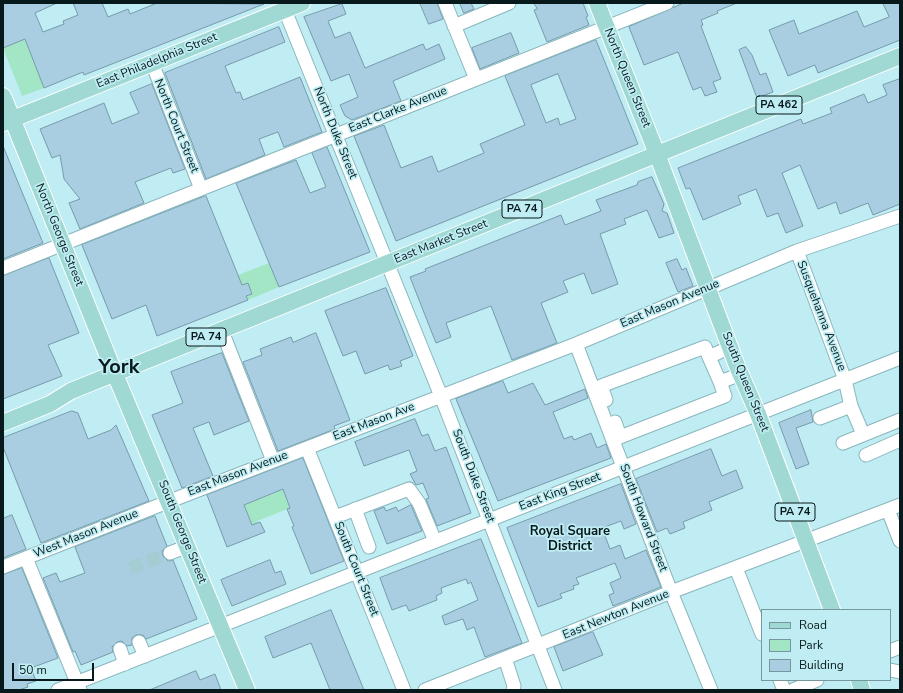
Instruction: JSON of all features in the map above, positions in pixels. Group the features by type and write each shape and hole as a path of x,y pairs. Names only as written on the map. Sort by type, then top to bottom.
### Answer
{"main road":[{"name":"East Philadelphia Street","path":"8,121 152,63 283,7 302,3"},
{"name":"North Queen Street","path":"597,3 657,154"},
{"name":"East Market Street","path":"115,374 900,56"},
{"name":"North George Street","path":"3,96 8,121 63,244 115,374"},
{"name":"South Queen Street","path":"657,154 832,609"},
{"name":"PA 74","path":"3,423 50,404 71,391 115,374"},
{"name":"South George Street","path":"115,374 170,501 247,690"}],"street":[{"path":"445,3 476,79"},
{"path":"454,26 509,3"},
{"name":"East Clarke Avenue","path":"3,268 667,3"},
{"name":"North Duke Street","path":"283,7 387,264"},
{"name":"North Court Street","path":"152,63 201,189"},
{"name":"East Mason Avenue","path":"441,396 576,344 797,251 900,216"},
{"name":"Susquehanna Avenue","path":"797,251 845,380 851,406 863,434"},
{"name":"South Duke Street","path":"387,264 490,519 555,690"},
{"path":"222,331 273,461"},
{"name":"South Howard Street","path":"576,344 671,592 711,690"},
{"path":"705,347 709,357 725,396 620,436 601,386 705,347"},
{"path":"709,357 730,347"},
{"name":"East King Street","path":"58,690 79,686 145,656 900,358"},
{"path":"720,382 741,374"},
{"name":"East Mason Ave","path":"307,448 441,396"},
{"path":"820,418 851,406"},
{"path":"842,443 900,420"},
{"path":"866,455 900,440"},
{"name":"East Mason Avenue","path":"170,501 307,448"},
{"name":"South Court Street","path":"307,448 404,690"},
{"path":"335,517 409,489 419,503 435,541"},
{"name":"West Mason Avenue","path":"3,567 170,501"},
{"path":"894,508 900,541"},
{"name":"East Newton Avenue","path":"426,690 671,592 894,508"},
{"path":"355,509 369,547"},
{"path":"170,553 188,546"},
{"path":"26,558 79,686"},
{"path":"736,568 761,631"},
{"path":"139,642 145,656"},
{"path":"120,649 125,664"},
{"path":"505,658 514,686 513,690"},
{"path":"800,687 815,681"}],"green space":[{"path":"25,39 44,88 22,96 3,48"},
{"path":"269,263 279,287 248,300 246,296 252,294 248,283 242,285 238,275"},
{"path":"282,487 290,508 257,521 258,523 252,525 244,505 277,492"}],"building":[{"path":"3,3 57,3 35,13 43,32 64,24 63,21 78,15 73,3 102,3 108,17 128,9 130,14 157,3 264,4 84,75 83,72 44,88 25,39 3,48"},
{"path":"420,3 437,3 443,19 429,24"},
{"path":"460,3 471,3 474,9 464,13"},
{"path":"534,3 583,3 588,16 586,17 589,25 547,42 534,10 537,9"},
{"path":"684,3 737,3 717,11 718,13 701,20 703,25 701,26 721,79 713,82 717,92 705,96 701,87 693,90 678,52 644,65 629,27"},
{"path":"883,3 900,3 900,40 818,73 815,65 788,76 769,30 794,20 799,34 857,11 864,27 889,17"},
{"path":"342,4 346,14 328,21 335,38 350,32 365,68 423,44 426,50 439,44 445,59 393,81 401,101 352,120 345,116 340,105 358,97 349,74 331,81 304,17"},
{"path":"279,27 285,42 225,66 236,93 240,92 243,100 300,77 322,132 284,147 278,132 259,139 265,155 206,179 165,73"},
{"path":"511,33 519,53 480,69 472,48"},
{"path":"596,40 638,144 396,241 354,136 384,125 401,168 432,156 438,172 484,153 480,144 525,125 505,76","holes":["558,74 576,119 560,125 558,118 546,123 531,85"]},
{"path":"746,47 752,55 760,75 766,73 773,92 757,98 739,50"},
{"path":"900,79 900,204 873,215 868,203 840,214 836,202 818,209 800,165 782,173 803,226 786,233 778,213 767,217 756,189 738,196 741,204 703,220 690,188 686,189 678,168 801,119 803,124 832,113 830,108 864,94 868,103 887,95 883,85"},
{"path":"152,84 185,169 173,173 171,168 135,182 144,203 80,229 69,203 80,199 64,179 60,155 52,158 40,129 104,103 112,124 139,113 130,93"},
{"path":"3,146 43,243 3,259"},
{"path":"327,147 370,252 279,287 236,183 296,160 310,193 326,187 312,153"},
{"path":"652,177 664,204 662,211 667,213 674,233 659,238 647,210 624,219 626,224 600,234 618,284 592,294 584,273 563,281 568,292 541,303 557,343 512,360 491,306 446,323 451,337 436,343 410,277 426,271 425,269 561,215 565,225 601,211 596,200 637,185 638,182"},
{"path":"206,196 242,285 248,283 252,294 246,296 248,300 157,336 146,305 112,319 82,245"},
{"path":"49,258 79,333 48,345 62,376 3,399 3,276"},
{"path":"677,259 682,270 686,268 693,286 678,292 666,263"},
{"path":"386,288 413,356 400,361 402,366 390,370 388,365 365,374 356,351 343,356 325,311"},
{"path":"316,333 350,420 334,426 335,429 278,451 243,362 262,355 260,349 291,337 293,342"},
{"path":"222,353 249,421 214,435 209,422 193,428 213,476 182,488 152,415 183,403 171,372"},
{"path":"503,381 508,393 533,383 545,405 585,389 588,398 553,412 564,439 572,436 574,440 591,433 597,448 606,444 611,458 498,501 456,399"},
{"path":"811,410 813,422 796,428 809,464 796,469 779,423"},
{"path":"72,411 78,413 88,439 111,430 116,425 149,501 41,543 3,447 3,438"},
{"path":"415,419 422,436 428,434 435,451 446,447 471,513 437,526 426,499 429,498 423,483 416,485 410,474 417,471 409,450 364,466 355,442"},
{"path":"711,449 722,476 736,470 743,488 709,502 712,510 683,522 685,528 670,534 667,528 657,532 636,479"},
{"path":"303,458 344,561 311,574 292,527 294,526 287,509 290,508 283,489 244,505 252,525 260,522 265,532 227,547 207,495"},
{"path":"621,484 636,524 624,529 621,521 602,528 610,549 620,545 625,559 646,550 661,587 613,606 609,595 614,593 610,583 621,578 615,563 576,578 579,584 573,586 574,589 560,594 562,598 538,607 507,528"},
{"path":"411,505 422,531 387,544 374,511 384,507 386,511 396,507 398,511"},
{"path":"12,515 26,549 3,558 3,519"},
{"path":"155,516 167,546 162,551 163,556 168,561 173,560 197,619 146,639 143,635 136,635 132,638 132,645 127,646 122,641 117,642 112,647 113,652 81,665 75,651 73,652 43,578 56,573 60,582 85,573 75,547"},
{"path":"481,539 522,643 485,657 474,627 467,630 463,619 445,625 442,616 478,600 471,582 468,584 466,579 441,588 442,593 436,596 437,600 409,611 406,605 392,610 380,578"},
{"path":"270,560 275,573 281,571 286,584 232,606 221,580"},
{"path":"22,568 58,658 31,668 36,681 27,684 28,687 19,690 3,690 3,575"},
{"path":"331,610 364,690 330,690 311,643 273,658 265,637"},
{"path":"593,632 603,655 563,671 554,647"},
{"path":"196,671 200,680 215,674 221,690 150,690"}],"tunnel":[{"path":"130,568 170,553"}],"district":[{"name":"York","path":"119,368"},
{"name":"Royal Square District","path":"570,540"}]}
